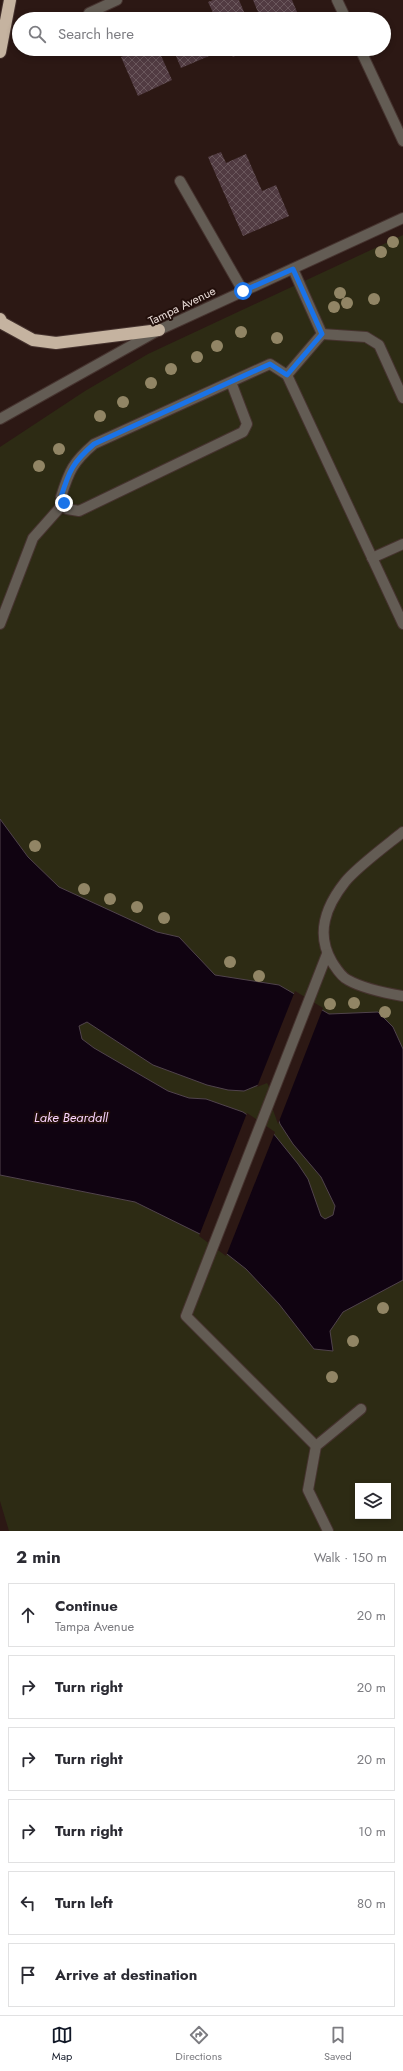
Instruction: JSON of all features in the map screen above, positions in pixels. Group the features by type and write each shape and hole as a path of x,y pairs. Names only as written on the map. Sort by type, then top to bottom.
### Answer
{"highway":[{"path":"0,52 10,0"},
{"path":"0,319 2,323 33,340 56,343 159,330"}],"street":[{"path":"91,12 117,0"},
{"path":"337,0 343,12"},
{"path":"363,56 403,141"},
{"path":"180,181 243,291"},
{"name":"Tampa Avenue","path":"0,419 159,330 403,218"},
{"path":"293,269 322,334"},
{"path":"287,375 322,334"},
{"path":"322,334 366,337 379,345 403,398"},
{"path":"231,382 247,424 243,432 79,512 67,510 61,497 67,475 77,458 94,444 270,364 287,375 403,624"},
{"path":"0,624 18,573 33,538 64,503"},
{"path":"372,558 403,544"},
{"path":"403,832 346,880 328,908 322,931 327,954 335,968 347,980 385,993 403,996"},
{"path":"316,1446 186,1316 327,954"},
{"path":"328,1531 308,1490 316,1446 361,1409"}],"shaded area":[{"path":"403,235 403,1531 9,1531 0,1501 0,447 85,391 148,354"}],"water":[{"name":"Lake Beardall","path":"0,819 28,857 59,887 157,932 179,937 215,975 279,985 329,1014 378,1012 393,1027 403,1049 403,1280 343,1312 330,1331 333,1351 314,1349 279,1304 246,1269 204,1236 135,1202 0,1175","holes":["87,1022 153,1065 207,1085 228,1090 244,1091 268,1081 273,1089 274,1107 280,1124 293,1144 321,1177 335,1206 333,1215 325,1219 321,1216 308,1179 273,1133 243,1112 206,1099 189,1098 168,1091 94,1048 82,1039 79,1026"]}],"pier":[{"path":"295,991 323,1008 278,1124 272,1107 271,1090 267,1083 257,1087"},
{"path":"247,1113 275,1132 226,1256 199,1236"}],"building":[{"path":"213,0 239,0 244,12 213,12 208,2"},
{"path":"253,0 292,0 297,12 258,12"},
{"path":"161,56 172,80 138,96 121,57"},
{"path":"176,56 209,56 181,68"},
{"path":"221,152 226,163 246,154 262,191 276,185 289,216 243,236 208,157"}],"route":[{"path":"64,503 61,497 67,475 77,458 94,444 270,364 287,375 322,334 293,269 243,291"}]}
